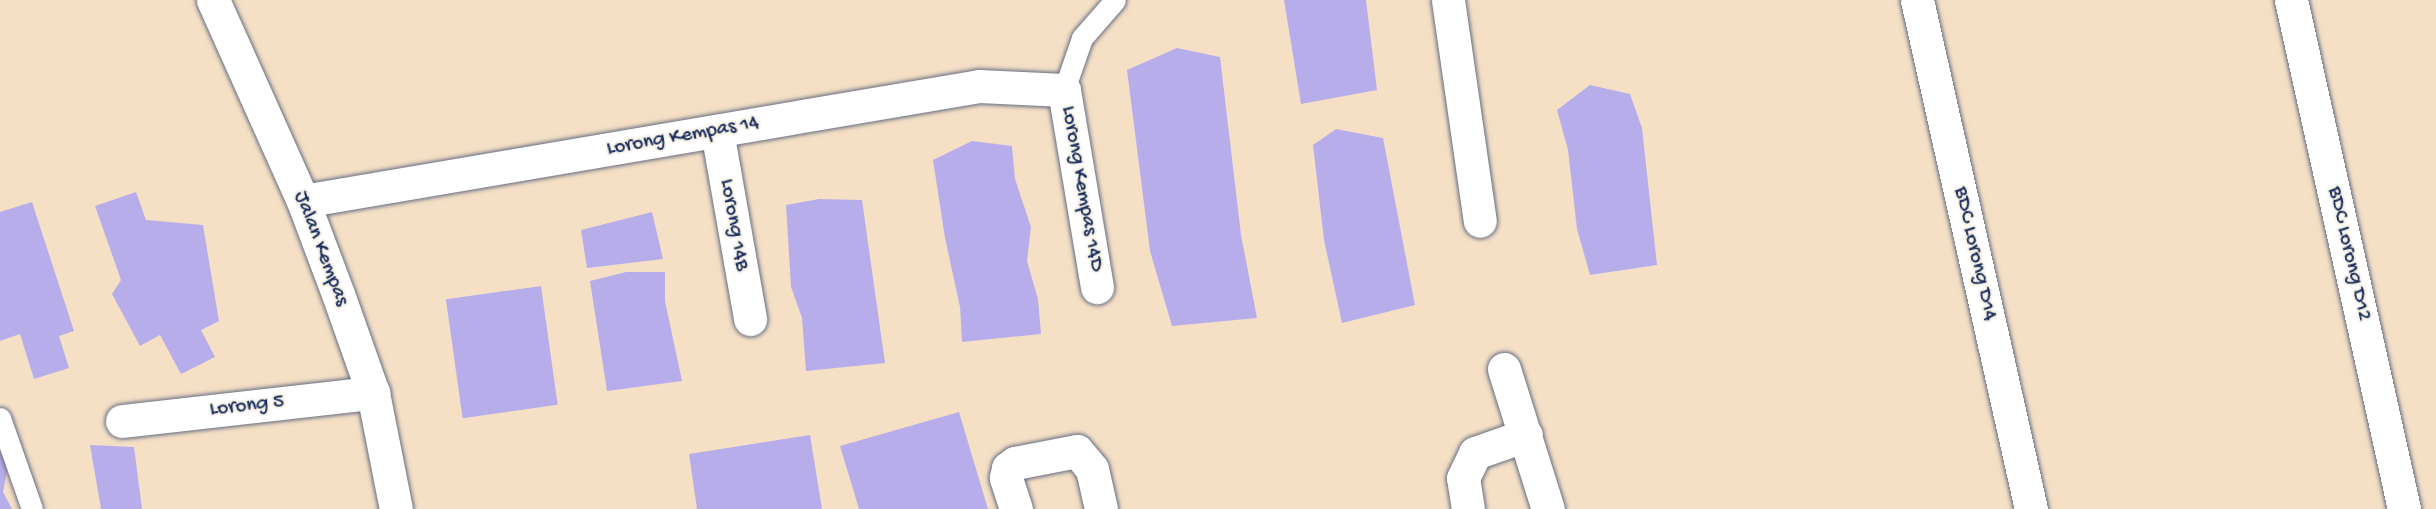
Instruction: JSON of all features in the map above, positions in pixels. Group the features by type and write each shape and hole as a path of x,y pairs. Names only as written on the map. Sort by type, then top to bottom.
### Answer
{"street":[{"name":"Jalan Kempas","path":"213,0 303,201 373,393 396,509"},
{"path":"1448,0 1480,221"},
{"name":"BDC Lorong D14","path":"1917,0 2031,509"},
{"name":"BDC Lorong D12","path":"2291,0 2404,509"},
{"name":"Lorong Kempas 14","path":"303,201 979,86 1064,90"},
{"name":"Lorong Kempas 14D","path":"1064,90 1097,287"},
{"name":"Lorong 14B","path":"717,131 750,319"},
{"path":"1504,369 1548,509"},
{"name":"Lorong 5","path":"122,421 373,393"},
{"path":"1468,509 1463,478 1475,453 1526,435"},
{"path":"1016,509 1006,478 1008,468 1015,462 1077,451 1092,470 1101,509"}],"lane":[{"path":"1064,90 1082,38 1115,0"},
{"path":"0,418 32,509"}],"building":[{"path":"1284,0 1366,0 1377,90 1301,104"},
{"path":"1177,48 1220,57 1241,235 1257,318 1172,326 1150,251 1127,70"},
{"path":"1590,85 1630,94 1642,128 1657,265 1590,275 1577,229 1568,150 1557,110"},
{"path":"1336,129 1383,138 1415,305 1342,323 1324,240 1313,145"},
{"path":"972,141 1012,146 1015,179 1031,227 1027,261 1038,299 1041,334 962,342 960,307 945,238 933,160"},
{"path":"136,192 146,220 203,225 219,321 201,330 215,357 181,374 160,335 140,346 112,294 121,280 95,206"},
{"path":"819,199 862,200 885,363 806,371 802,318 791,287 786,205"},
{"path":"32,202 74,331 59,336 69,368 34,379 20,334 0,341 0,212"},
{"path":"652,212 663,259 587,268 581,230"},
{"path":"626,272 665,272 665,301 682,381 607,391 590,281"},
{"path":"541,286 558,405 463,418 446,299"},
{"path":"959,412 988,509 859,509 840,446"},
{"path":"0,419 11,449 3,492 12,509 0,509"},
{"path":"810,435 822,509 697,509 689,454"},
{"path":"90,445 134,447 142,509 101,509"}]}
